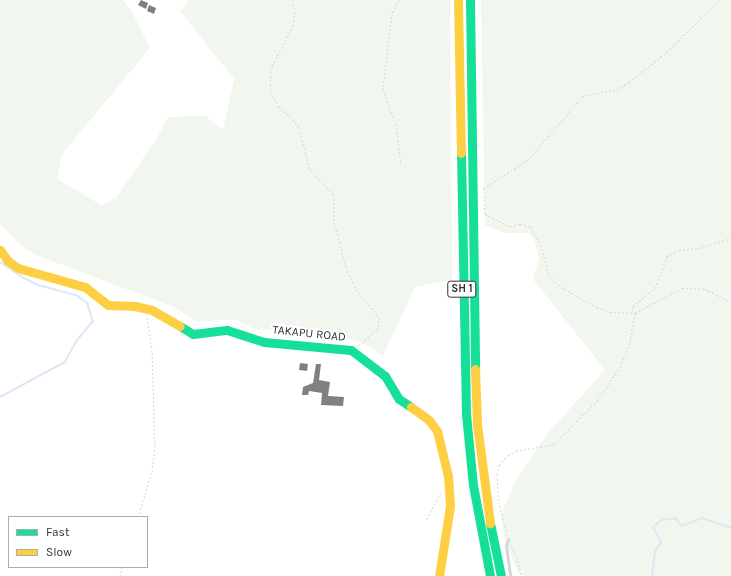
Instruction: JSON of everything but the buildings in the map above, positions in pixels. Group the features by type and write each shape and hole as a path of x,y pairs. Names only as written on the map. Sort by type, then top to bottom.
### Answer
{"main road":[{"name":"SH 1","path":"458,0 465,400 473,485 490,576"},
{"name":"SH 1","path":"470,0 477,417 487,507 501,576"},
{"name":"TAKAPU ROAD","path":"0,250 14,266 85,287 108,305 146,308 198,336 227,330 264,342 336,346 351,350 385,376 396,396 429,420 437,431 448,476 450,506 439,576"}],"lane":[{"path":"508,539 506,546 510,576"}],"path":[{"path":"292,0 295,12 293,25 272,64 270,90 278,106 293,119 299,128 310,170 334,195 334,222 346,267 356,289 380,320 374,332 351,350"},
{"path":"399,0 392,13 383,90 396,124 401,165"},
{"path":"719,0 673,46 619,90 583,96 529,159 484,188 485,214 510,226 520,224 531,227 536,232 545,266 553,281 596,307 610,312 635,313 682,288 705,290 731,302"},
{"path":"632,312 633,306 655,288 667,256 679,250 700,248 731,238"},
{"path":"138,516 152,471 155,446 152,350 146,308"},
{"path":"521,576 517,557 508,539 499,504 496,474 499,465 508,455 516,451 554,444 597,401 620,368 630,342 635,313"},
{"path":"427,519 441,490"}],"shaded area":[{"path":"0,0 123,0 132,12 150,48 62,154 57,179 101,205 116,198 157,138 168,117 205,116 223,130 234,79 180,11 189,0 450,0 452,280 415,287 383,356 363,343 329,333 302,329 256,330 235,319 196,322 174,307 36,255 20,245 0,224"},
{"path":"481,0 731,0 731,576 524,576 517,570 505,541 501,514 517,478 548,433 605,370 533,279 539,259 534,239 529,233 505,233 485,225"}],"waterway":[{"path":"0,262 22,277 38,285 76,295 87,303 93,321 77,340 65,362 0,397"},
{"path":"652,576 655,552 661,542 653,527 662,520 675,518 682,526 702,518 731,528"}],"traffic: fast":[{"path":"470,0 475,369"},
{"path":"461,153 466,414 473,485 490,576"},
{"path":"180,326 193,334 227,330 264,342 351,350 385,376 399,399 411,407"},
{"path":"490,523 501,576"}],"traffic: slow":[{"path":"458,0 461,153"},
{"path":"0,250 8,261 18,268 85,287 108,305 135,306 152,310 180,326"},
{"path":"475,369 477,424 490,523"},
{"path":"411,407 429,420 437,431 448,476 450,506 439,576"}]}
